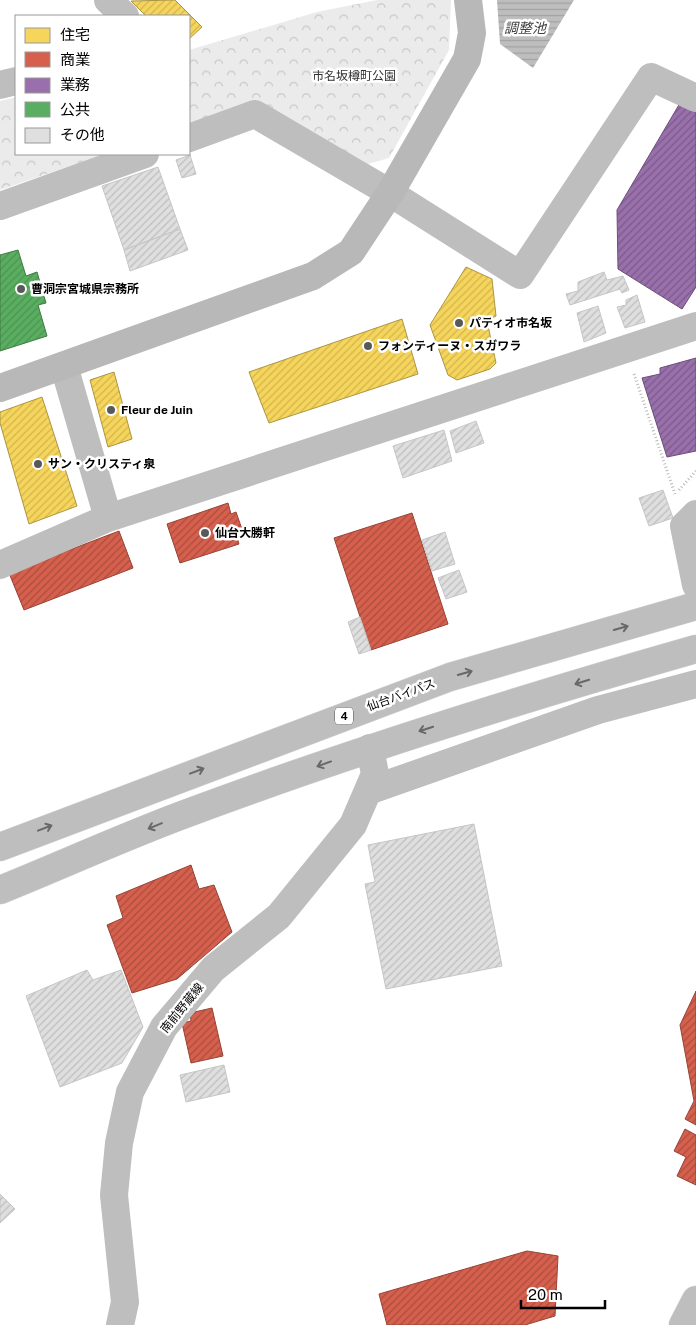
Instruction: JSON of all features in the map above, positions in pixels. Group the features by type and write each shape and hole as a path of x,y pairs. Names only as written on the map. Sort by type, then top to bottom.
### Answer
{"main road":[{"path":"108,0 124,15"},
{"path":"190,138 255,114 390,193 520,275 651,77 696,98"},
{"path":"0,85 15,81"},
{"path":"0,206 142,155"},
{"path":"0,565 108,518 696,326"},
{"path":"64,366 108,518"},
{"path":"696,514 684,526 696,584"},
{"name":"仙台バイパス","path":"0,847 450,677 696,606"},
{"path":"0,890 184,814 370,748 586,680 696,649"},
{"path":"368,791 598,710 696,684"},
{"name":"南前野蔵線","path":"120,1325 125,1302 114,1195 119,1143 130,1092 164,1027 213,969 279,916 352,825 375,774 370,748"},
{"path":"683,1325 696,1300"}],"street":[{"path":"0,388 313,276 351,252 390,193 467,59 472,33 468,0"}],"path":[{"path":"625,349 675,494"}],"green space":[{"name":"市名坂樽町公園","path":"377,0 451,0 449,50 389,158 368,164 261,103 190,124 190,50 317,12"},
{"path":"15,97 15,155 102,155 0,190 0,101"}],"water":[{"name":"調整池","path":"497,0 574,0 533,68 500,44"}],"building: 住宅":[{"path":"175,0 190,15 145,15 131,1"},
{"path":"190,15 202,27 190,38"},
{"name":"パティオ市名坂","path":"466,267 492,279 496,316 487,321 496,363 490,369 457,380 448,375 430,325"},
{"name":"フォンティーヌ・スガワラ","path":"402,319 418,374 269,423 249,372"},
{"name":"Fleur de Juin","path":"114,372 132,439 108,447 90,380"},
{"name":"サン・クリスティ泉","path":"42,397 77,506 29,524 0,423 0,412"}],"building: 商業":[{"name":"仙台大勝軒","path":"228,503 231,514 236,512 243,532 236,534 239,544 180,563 167,524"},
{"path":"412,513 448,624 371,650 334,538"},
{"path":"119,531 133,568 24,610 9,573"},
{"path":"191,865 199,889 214,885 232,932 177,979 132,993 107,925 123,918 116,896"},
{"path":"696,991 696,1125 685,1119 694,1101 680,1025"},
{"path":"212,1008 223,1056 191,1063 182,1023 191,1021 190,1013"},
{"path":"685,1129 696,1135 696,1185 677,1176 686,1157 674,1151"},
{"path":"527,1251 558,1256 555,1316 525,1325 387,1325 379,1294"}],"building: 業務":[{"path":"680,103 696,113 696,287 682,309 618,269 617,210"},
{"path":"696,358 696,451 667,457 642,378 660,374 660,368"}],"building: 公共":[{"name":"曹洞宗宮城県宗務所","path":"18,250 26,276 37,272 46,303 38,305 47,336 0,351 0,255"}],"building: その他":[{"path":"190,155 196,174 182,178 176,160"},
{"path":"158,167 180,229 124,250 102,186"},
{"path":"180,229 188,250 130,271 124,250"},
{"path":"604,272 607,280 623,276 629,290 622,293 620,289 570,305 566,294 578,291 578,282"},
{"path":"637,295 645,322 625,328 617,307 626,305 626,300"},
{"path":"598,306 606,333 584,342 577,313"},
{"path":"476,421 484,443 456,453 450,431"},
{"path":"444,430 452,461 403,478 393,446"},
{"path":"663,490 673,518 649,526 639,498"},
{"path":"445,532 455,564 432,571 422,540"},
{"path":"459,570 467,592 446,599 438,578"},
{"path":"360,617 371,650 359,654 348,622"},
{"path":"474,824 502,966 386,989 365,884 375,882 368,845"},
{"path":"87,970 93,980 121,970 143,1027 122,1063 60,1087 26,996"},
{"path":"224,1065 230,1092 186,1102 180,1075"},
{"path":"0,1194 15,1209 0,1223"}],"place":[{"name":"曹洞宗宮城県宗務所","path":"21,289"},
{"name":"パティオ市名坂","path":"459,323"},
{"name":"フォンティーヌ・スガワラ","path":"368,346"},
{"name":"Fleur de Juin","path":"111,410"},
{"name":"サン・クリスティ泉","path":"38,464"},
{"name":"仙台大勝軒","path":"205,533"}]}
